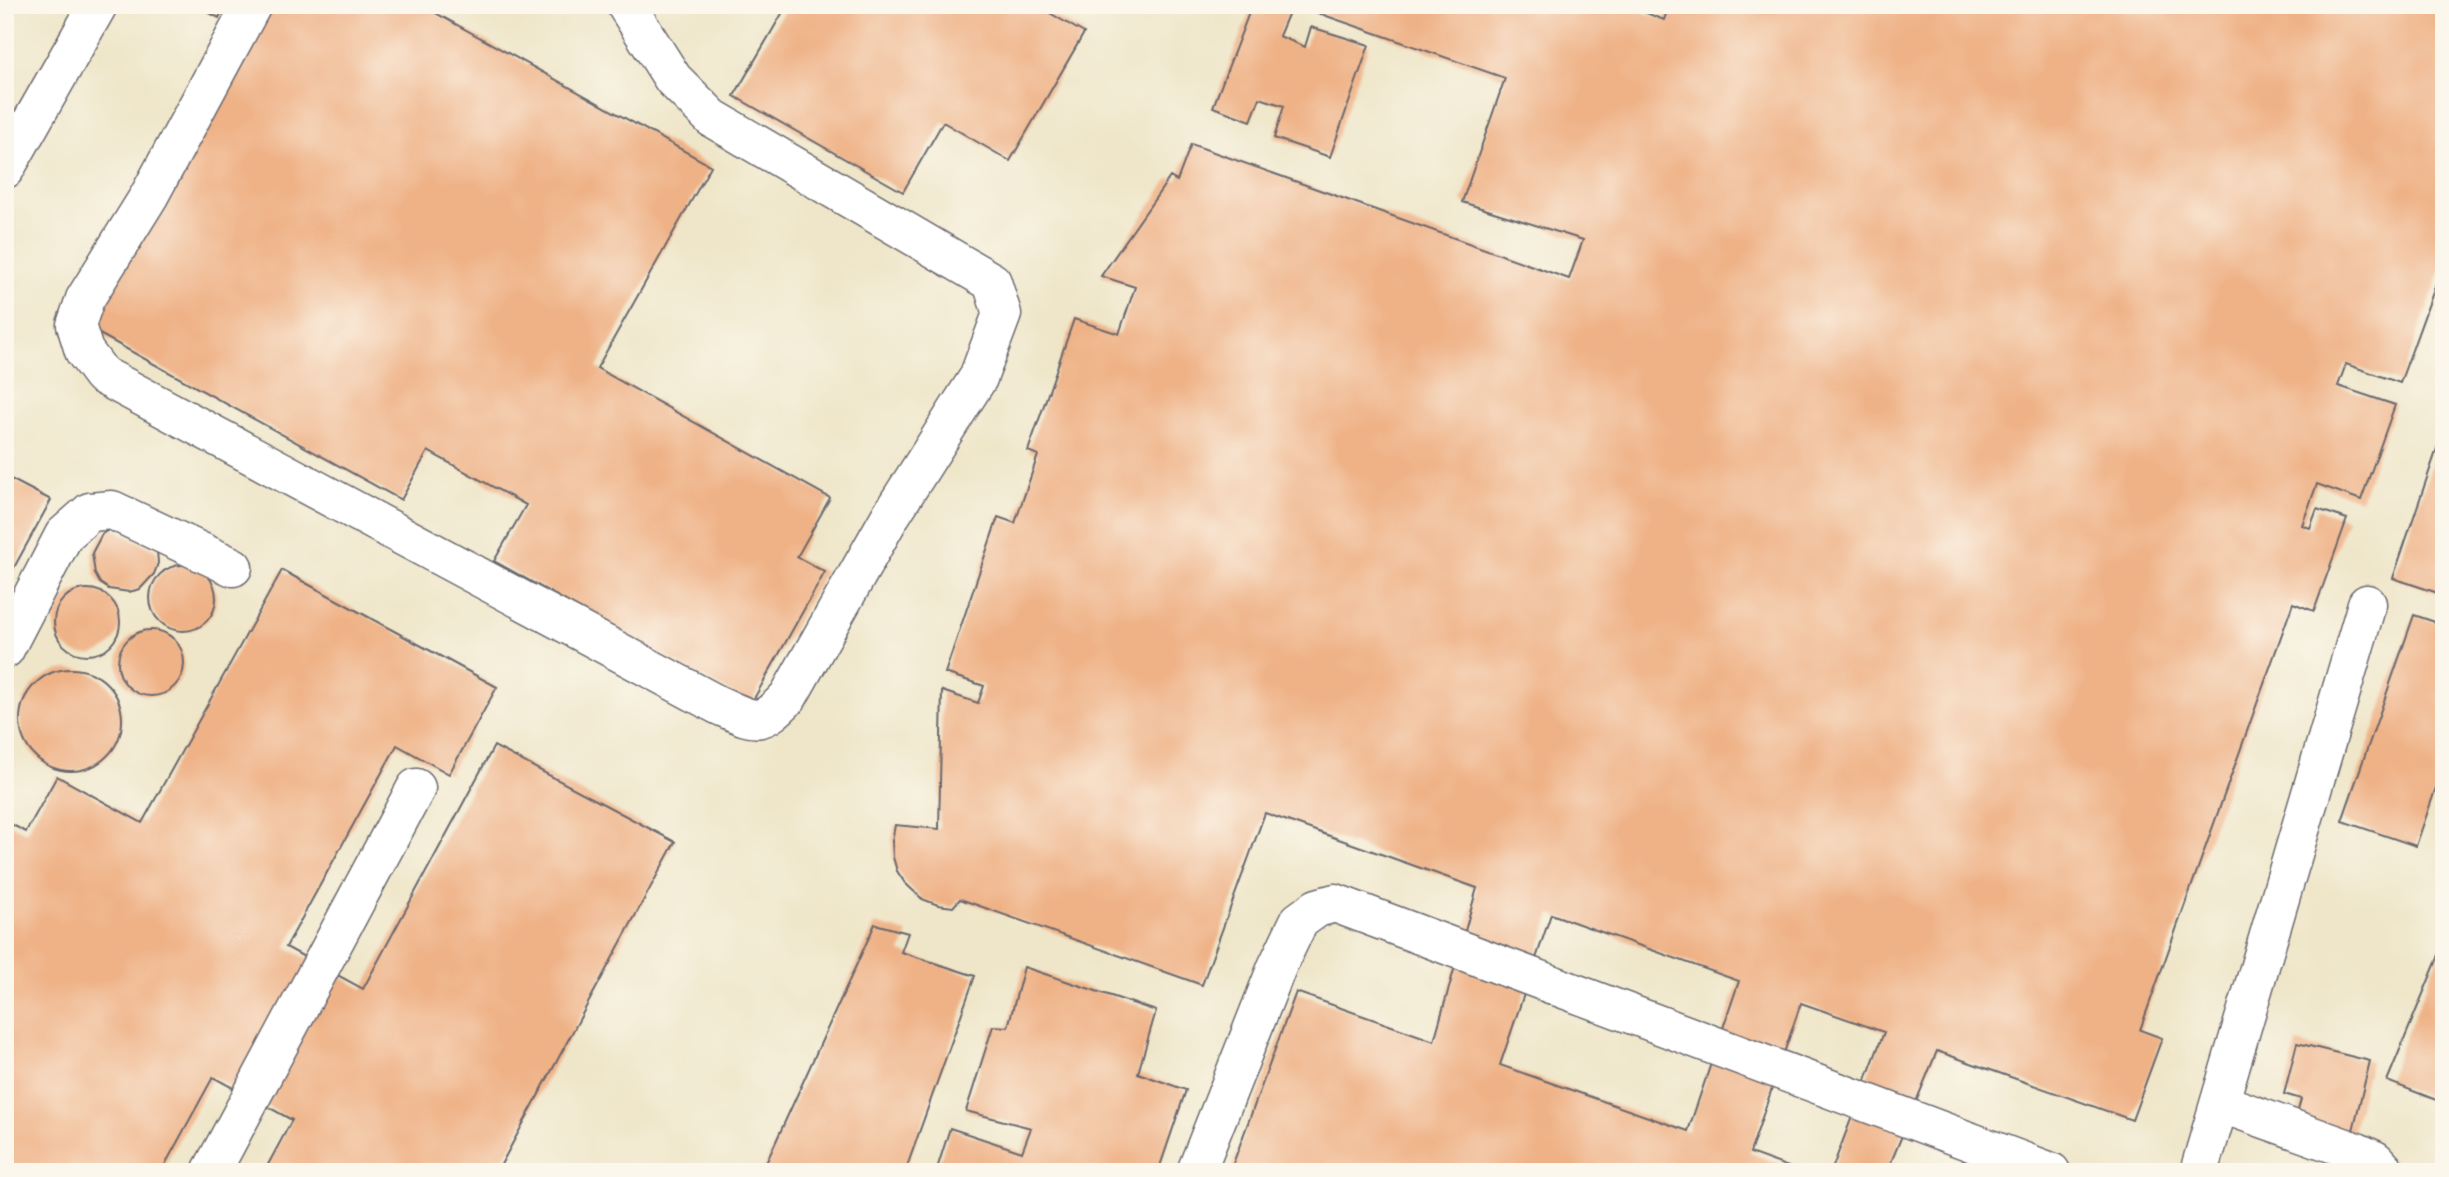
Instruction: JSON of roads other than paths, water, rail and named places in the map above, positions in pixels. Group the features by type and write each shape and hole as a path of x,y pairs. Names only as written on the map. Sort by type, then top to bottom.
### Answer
{"street":[{"path":"5,169 97,5"},
{"path":"252,5 149,196 85,299 76,325 84,351 102,375 415,544 718,705 751,719 769,716 788,697 891,515 978,378 1003,314 992,282 712,118 673,79 626,5"},
{"path":"5,649 64,535 90,512 112,510 233,567"},
{"path":"2199,1172 2367,604"},
{"path":"211,1172 416,788"},
{"path":"1196,1172 1277,967 1299,921 1317,908 1335,903 2051,1172"},
{"path":"2220,1103 2357,1152 2375,1160 2386,1172"}]}
